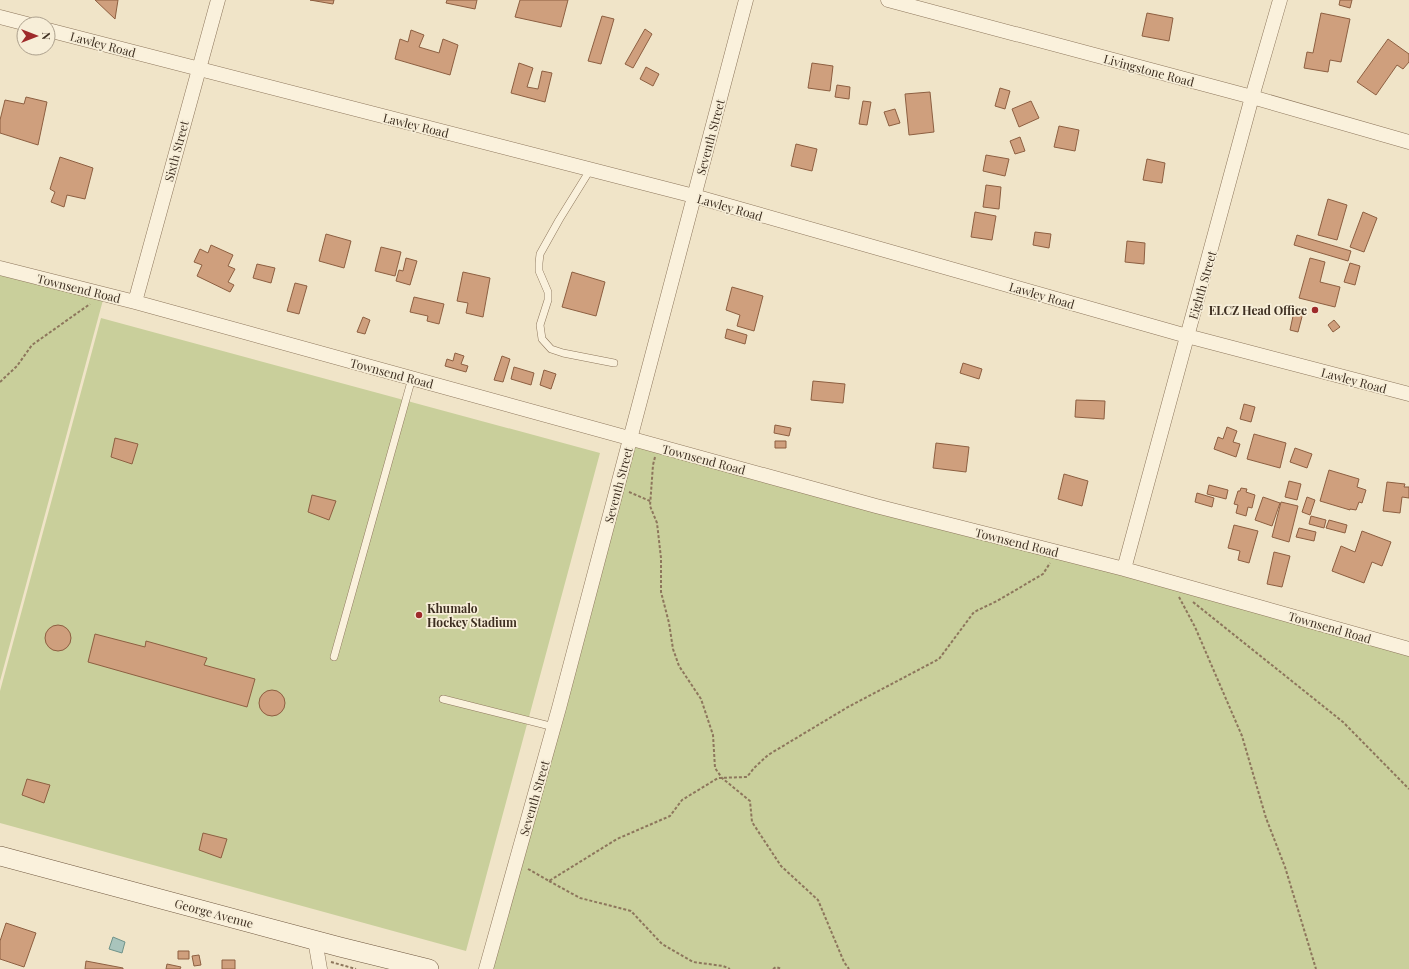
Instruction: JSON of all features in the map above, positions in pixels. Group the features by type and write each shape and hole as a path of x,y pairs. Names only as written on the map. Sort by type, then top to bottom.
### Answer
{"main road":[{"name":"George Avenue","path":"0,856 315,940 391,965 429,969"}],"street":[{"name":"Sixth Street","path":"135,302 218,0"},
{"name":"Seventh Street","path":"486,969 554,727 746,0"},
{"name":"Livingstone Road","path":"888,0 1252,97 1409,142"},
{"name":"Eighth Street","path":"1124,570 1252,97 1280,0"},
{"path":"0,17 16,21"},
{"name":"Lawley Road","path":"56,32 694,196 1187,336 1409,394"},
{"name":"Townsend Road","path":"0,268 135,302 876,506 1170,582 1409,649"},
{"path":"315,940 320,969"}],"lane":[{"path":"590,170 540,254 540,271 548,292 548,300 540,325 542,339 551,348 564,353 614,363"},
{"path":"334,657 412,378"},
{"path":"443,699 554,727"}],"path":[{"path":"0,382 17,366 32,345 104,294"},
{"path":"658,446 653,465 650,506 658,523 661,558 661,592 669,623 673,649 679,666 700,699 713,735 715,768 722,778 750,801 752,822 781,866 818,900 844,962 849,969"},
{"path":"617,492 629,492 650,501"},
{"path":"549,881 617,839 670,816 682,800 718,778 747,777 768,755 848,707 939,659 974,612 997,601 1043,574 1057,552"},
{"path":"1170,582 1194,627 1242,736 1266,818 1285,867 1316,969"},
{"path":"1191,601 1343,722 1409,789"},
{"path":"516,862 580,898 631,911 662,944 693,962 723,966 730,969"},
{"path":"773,969 776,967 782,969"}],"green space":[{"path":"0,274 103,300 0,681"},
{"name":"Khumalo Hockey Stadium","path":"101,318 600,453 466,951 0,823 0,691"},
{"path":"631,438 1409,652 1409,969 486,969"}],"water":[{"path":"113,937 125,942 122,953 109,949"}],"building":[{"path":"95,0 118,0 115,19"},
{"path":"310,0 334,0 333,4"},
{"path":"447,0 477,0 475,9 446,3"},
{"path":"520,0 568,0 561,27 515,17"},
{"path":"1340,0 1352,0 1350,8 1339,5"},
{"path":"1147,13 1173,18 1169,41 1142,36"},
{"path":"1321,13 1350,19 1341,62 1330,60 1328,72 1304,68 1307,52 1313,53"},
{"path":"602,16 614,19 601,64 588,61"},
{"path":"645,29 652,34 633,68 625,64"},
{"path":"411,30 424,35 419,47 439,53 443,39 458,45 450,75 395,59 400,39 408,42"},
{"path":"1388,39 1409,54 1409,62 1403,69 1397,65 1376,95 1357,82"},
{"path":"519,63 533,68 527,87 538,89 542,71 552,73 545,102 511,93"},
{"path":"812,63 833,66 830,91 808,88"},
{"path":"646,67 659,74 653,86 640,79"},
{"path":"837,85 850,87 849,99 835,97"},
{"path":"1000,88 1010,91 1005,109 995,106"},
{"path":"930,92 934,132 909,135 905,94"},
{"path":"26,97 47,102 38,145 0,133 0,120 5,100 24,104"},
{"path":"863,101 871,102 867,125 859,124"},
{"path":"1031,101 1039,118 1019,127 1012,109"},
{"path":"895,109 900,123 889,126 884,112"},
{"path":"1059,126 1079,130 1075,151 1054,147"},
{"path":"1020,137 1025,151 1015,154 1010,141"},
{"path":"796,144 817,149 812,171 791,166"},
{"path":"986,155 1009,159 1005,176 983,171"},
{"path":"60,157 93,168 85,199 67,195 64,207 51,202 55,192 50,189"},
{"path":"1147,159 1165,163 1162,183 1143,180"},
{"path":"986,185 1001,187 999,209 983,207"},
{"path":"1328,199 1347,205 1337,240 1318,235"},
{"path":"975,212 996,216 992,240 971,237"},
{"path":"1363,212 1377,218 1364,252 1350,247"},
{"path":"1035,232 1051,234 1049,248 1033,245"},
{"path":"326,234 351,241 344,268 319,261"},
{"path":"1297,235 1351,251 1348,261 1294,245"},
{"path":"1127,241 1145,243 1144,264 1125,262"},
{"path":"211,245 233,255 228,266 235,269 228,282 234,285 230,292 197,276 202,265 194,262 200,249 208,253"},
{"path":"381,247 401,252 395,276 375,271"},
{"path":"406,258 417,261 410,285 396,281 399,270 403,271"},
{"path":"1310,258 1325,262 1320,282 1340,287 1335,307 1299,298"},
{"path":"1350,263 1360,266 1355,285 1344,282"},
{"path":"257,264 275,268 271,283 253,278"},
{"path":"463,272 490,278 483,317 466,313 468,303 457,301"},
{"path":"572,272 605,282 596,316 562,307"},
{"path":"295,283 307,286 299,314 287,311"},
{"path":"732,287 763,296 754,331 737,326 740,315 726,310"},
{"path":"414,297 444,304 439,324 427,321 428,316 410,312"},
{"path":"1295,307 1304,309 1298,332 1290,330"},
{"path":"363,317 370,320 365,334 357,332"},
{"path":"1334,320 1340,327 1333,332 1328,325"},
{"path":"727,329 747,335 745,344 725,338"},
{"path":"455,353 464,356 461,364 468,366 466,372 445,366 447,359 453,361"},
{"path":"502,356 510,359 503,382 494,380"},
{"path":"963,363 982,369 979,379 960,373"},
{"path":"514,367 534,373 531,385 511,379"},
{"path":"544,370 556,374 551,389 540,385"},
{"path":"813,381 845,384 843,403 811,400"},
{"path":"1076,400 1105,401 1104,419 1075,417"},
{"path":"1244,404 1255,407 1251,422 1240,419"},
{"path":"775,425 791,428 789,436 774,433"},
{"path":"1227,427 1237,431 1233,442 1240,444 1236,457 1214,449 1218,437 1223,439"},
{"path":"1254,434 1286,443 1280,468 1247,459"},
{"path":"115,438 138,444 132,464 111,457"},
{"path":"775,441 786,441 786,448 775,448"},
{"path":"936,443 969,447 966,472 933,468"},
{"path":"1295,448 1312,454 1307,468 1290,462"},
{"path":"1329,470 1359,479 1357,487 1366,490 1362,503 1359,502 1356,510 1350,510 1320,501"},
{"path":"1064,474 1088,481 1082,506 1058,499"},
{"path":"1289,481 1301,484 1297,500 1285,497"},
{"path":"1387,482 1405,484 1404,487 1409,487 1409,498 1402,497 1400,513 1383,511"},
{"path":"1209,485 1228,490 1226,499 1207,494"},
{"path":"1241,488 1247,489 1246,492 1255,495 1252,508 1248,507 1246,516 1236,513 1238,505 1234,504 1238,491 1240,491"},
{"path":"1197,493 1214,498 1212,507 1195,502"},
{"path":"312,495 336,501 329,520 308,512"},
{"path":"1263,497 1280,503 1272,526 1255,520"},
{"path":"1307,497 1315,500 1310,515 1302,512"},
{"path":"1281,502 1298,506 1289,542 1272,537"},
{"path":"1311,516 1326,520 1324,528 1309,524"},
{"path":"1329,520 1347,525 1345,533 1326,528"},
{"path":"1234,525 1258,531 1249,563 1238,560 1240,551 1228,548"},
{"path":"1299,528 1316,532 1314,541 1296,537"},
{"path":"1362,531 1391,542 1382,566 1372,562 1364,583 1332,571 1341,546 1355,552"},
{"path":"1274,552 1290,556 1282,587 1267,584"},
{"path":"58,625 67,629 71,638 67,647 58,651 49,647 45,638 49,629"},
{"path":"95,634 145,647 146,641 207,658 204,665 255,679 247,707 88,662"},
{"path":"272,690 281,694 285,703 281,712 272,716 263,712 259,703 263,694"},
{"path":"27,779 50,785 44,803 22,795"},
{"path":"203,833 227,839 221,858 199,850"},
{"path":"6,923 36,933 24,967 0,959 0,941"},
{"path":"178,951 189,951 189,959 178,959"},
{"path":"199,955 201,965 194,966 192,956"},
{"path":"222,960 235,960 235,969 222,969"},
{"path":"86,961 123,968 123,969 85,969"},
{"path":"167,964 181,967 180,969 166,969"}],"place":[{"name":"ELCZ Head Office","path":"1315,310"},
{"name":"Khumalo Hockey Stadium","path":"419,615"}]}
